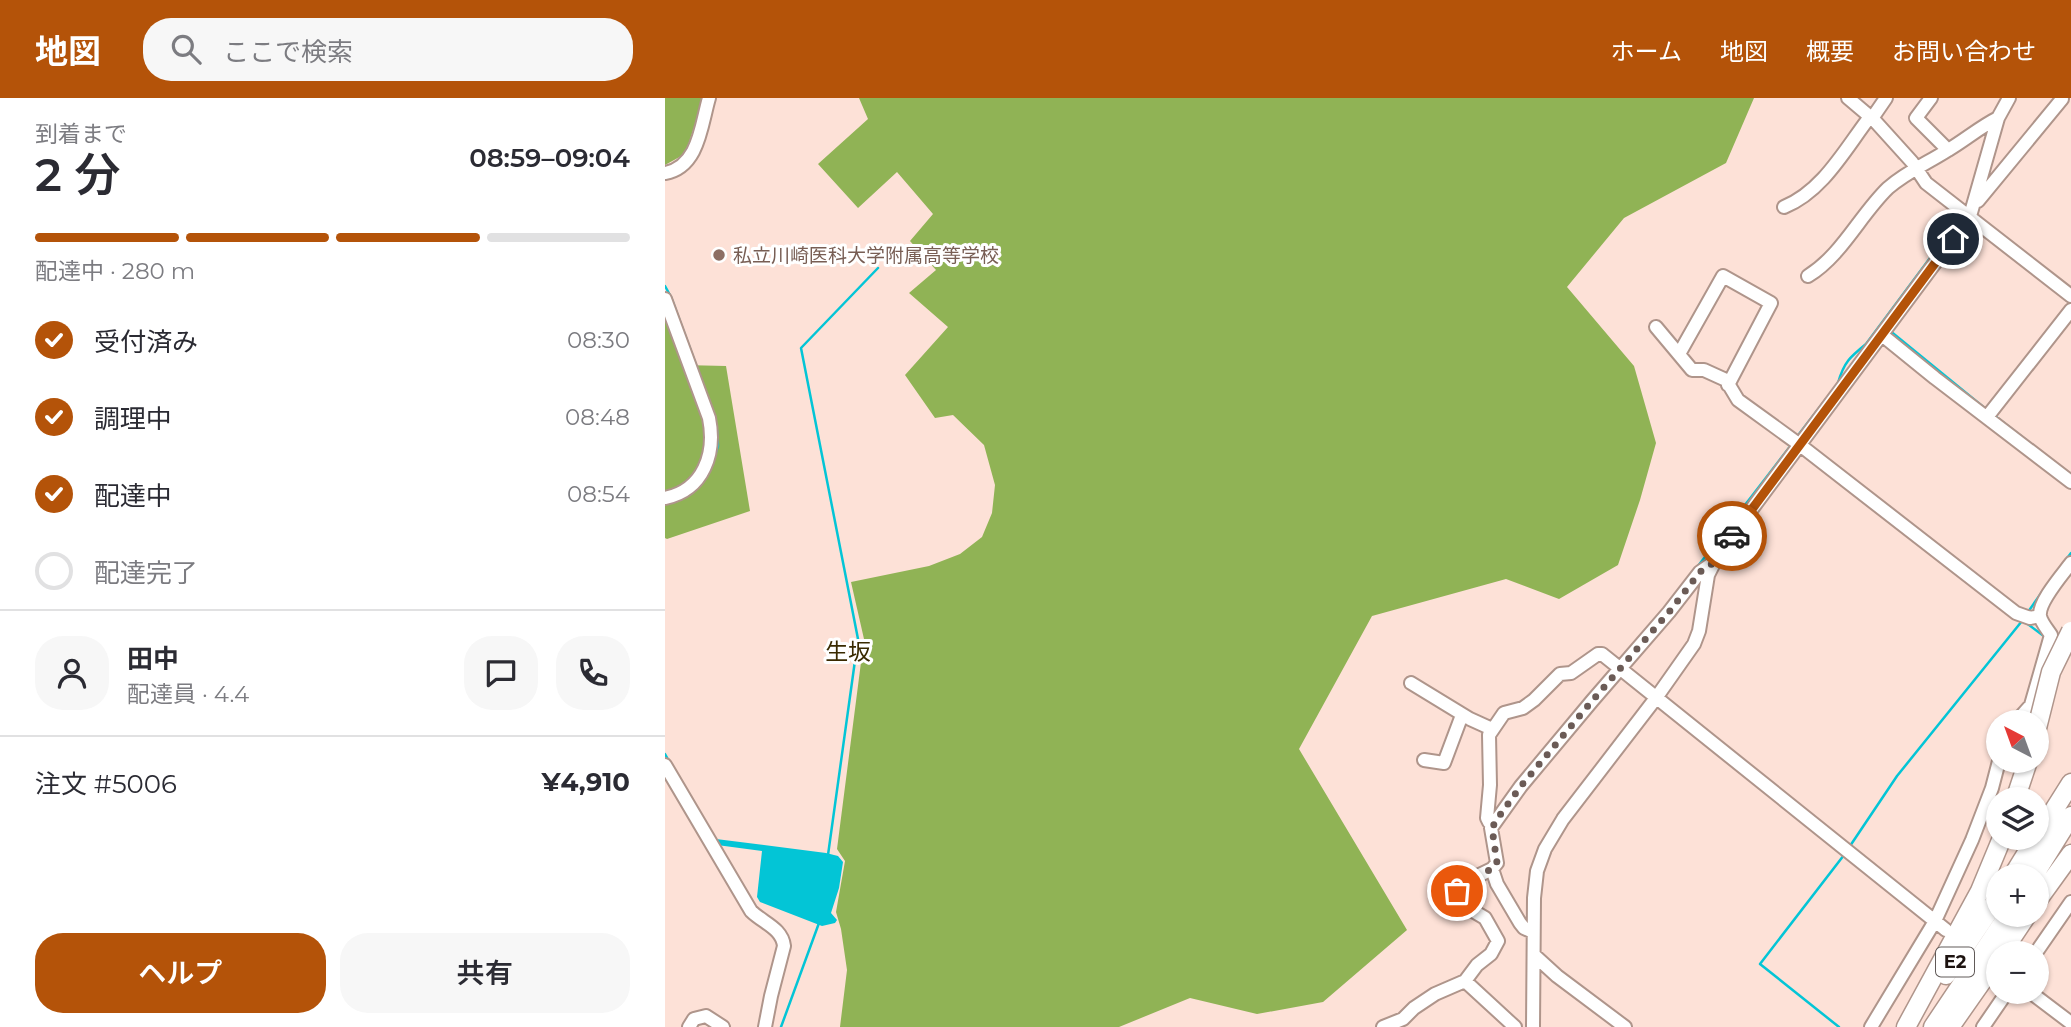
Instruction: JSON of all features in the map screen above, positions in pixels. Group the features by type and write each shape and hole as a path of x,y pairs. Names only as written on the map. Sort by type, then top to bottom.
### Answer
{"highway":[{"path":"2041,710 2051,672 2071,631"},
{"path":"2049,819 2071,783"},
{"path":"2041,864 2071,817"},
{"path":"1909,1027 1980,891 1996,850"},
{"path":"2049,884 2071,854"},
{"name":"E2","path":"1909,1027 1986,916"},
{"name":"E2","path":"1933,1027 2000,927"},
{"path":"1950,1027 1986,975"}],"street":[{"path":"665,173 680,167 693,153 709,98"},
{"path":"1848,98 1871,118 1912,162 1926,183 2071,296"},
{"path":"1784,207 1798,201 1819,183 1886,98"},
{"path":"1931,98 1916,118 1948,150"},
{"path":"1533,1027 1534,898 1537,871 1552,835 1694,644 1699,631 1708,575 1713,563 1796,442 1885,331 1970,216 1998,118 2009,98"},
{"path":"1975,203 2062,98 2071,105"},
{"path":"1808,276 1845,241 1886,190 1909,171 1998,118"},
{"path":"1679,354 1724,276 1771,303 1728,385"},
{"path":"665,299 709,418 712,433 711,448 699,478 688,490 665,498"},
{"path":"1989,414 2071,310"},
{"path":"1656,327 1692,370 1704,370 1726,380 1738,400 2016,614 2030,616 2071,650"},
{"path":"1885,331 2071,482"},
{"path":"1492,824 1700,572 1713,563"},
{"path":"2030,616 2040,609 2071,563"},
{"path":"2027,710 2031,705 2051,635"},
{"path":"1383,1027 1403,1019 1435,994 1465,981 1477,965 1491,954 1498,941 1485,918 1453,899 1464,883 1497,863 1492,824 1487,818 1490,785 1489,735 1504,713 1523,708 1560,674 1571,673 1598,654 1620,667 1946,930"},
{"path":"1411,683 1462,715 1492,729"},
{"path":"1424,760 1444,763 1462,715"},
{"path":"665,765 751,911 761,921 779,931 783,939 784,946 765,1027"},
{"path":"1871,1027 1935,921 1972,840 1996,774"},
{"path":"665,790 680,794"},
{"path":"1494,867 1496,884 1520,923 1533,932"},
{"path":"2044,941 2071,902"},
{"path":"1534,955 1557,976 1625,1027"},
{"path":"1465,981 1515,1027"},
{"path":"1983,1027 1999,1004"},
{"path":"2046,1004 2071,1023"},
{"path":"689,1027 694,1019 706,1016 723,1027"}],"green space":[{"path":"665,98 704,98 685,154 665,165"},
{"path":"859,98 1754,98 1726,163 1624,218 1567,287 1634,366 1656,443 1618,565 1559,599 1506,579 1372,616 1299,749 1407,930 1323,1002 1257,1014 1190,998 1119,1027 840,1027 847,970 836,912 845,861 837,849 864,639 851,582 929,566 960,554 982,537 992,513 995,485 984,445 953,415 935,418 905,375 948,327 909,293 936,270 910,241 933,214 897,172 858,208 818,164 868,119"},
{"path":"665,316 683,365 726,366 750,511 667,539 665,538"}],"water":[{"path":"716,839 838,856 843,862 831,913 837,920 835,923 822,926 760,902 757,897 762,851 717,845"}],"waterway":[{"path":"672,177 690,166 701,148"},
{"path":"1838,383 1848,361 1866,344 1962,215"},
{"path":"828,855 858,639 801,348 878,268"},
{"path":"665,286 703,384"},
{"path":"1889,330 1987,410"},
{"path":"1796,438 1826,399"},
{"path":"1995,416 2034,446"},
{"path":"714,458 718,446 717,430"},
{"path":"1698,566 1792,444"},
{"path":"2065,561 2071,553"},
{"path":"2028,612 2042,592"},
{"path":"1850,846 1897,776 2022,621"},
{"path":"2025,622 2045,637"},
{"path":"665,754 670,763"},
{"path":"1839,1027 1760,964 1844,855"},
{"path":"781,1027 819,923"}],"way so far":[{"path":"1457,891 1464,883 1492,869 1497,863 1492,828 1497,819 1521,786 1700,572 1713,563 1732,536"}],"place":[{"name":"私立川崎医科大学附属高等学校","path":"719,255"}],"district":[{"name":"生坂","path":"848,652"}],"route":[{"path":"1732,536 1953,239"}]}
